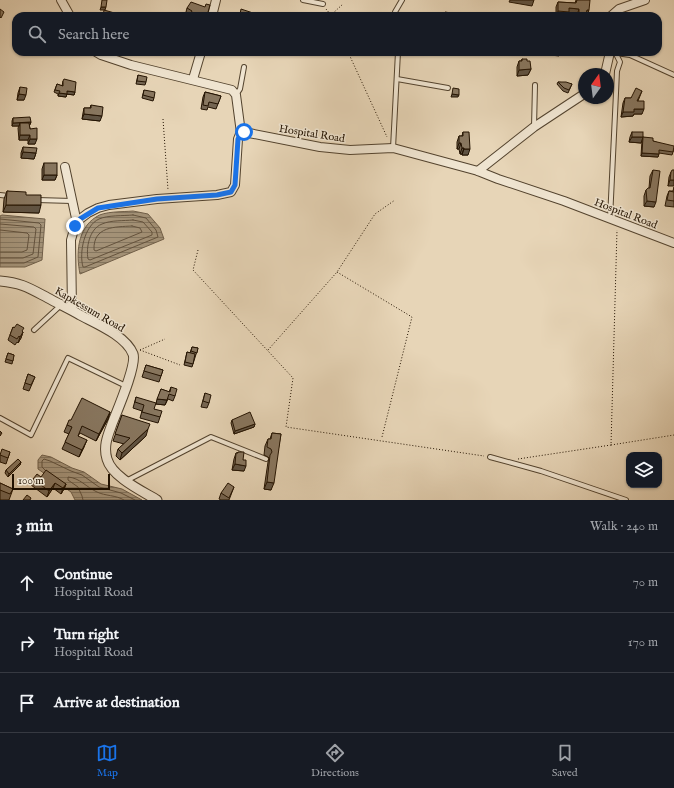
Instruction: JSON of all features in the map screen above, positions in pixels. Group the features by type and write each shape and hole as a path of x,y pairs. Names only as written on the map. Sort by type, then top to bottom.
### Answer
{"street":[{"path":"61,0 68,12"},
{"path":"213,12 216,0"},
{"path":"615,12 619,9 645,0"},
{"path":"77,223 88,213 98,208 168,199 217,195 231,192 235,185 238,143 241,133 236,95 234,91 193,79 131,65 104,56"},
{"path":"193,79 200,56"},
{"path":"607,68 612,56"},
{"path":"478,171 534,127 578,98"},
{"name":"Hospital Road","path":"241,133 254,134 328,148 350,150 393,148 478,171 674,243"},
{"path":"65,167 77,223 72,240 72,310"},
{"name":"Kapkessum Road","path":"0,281 13,282 23,285 61,304 110,331 123,341 129,348 134,356 133,364 106,438 105,452 107,461 112,469 126,481 158,500"}],"lane":[{"path":"303,0 323,4"},
{"path":"394,12 402,0"},
{"path":"393,148 398,56"},
{"path":"614,220 616,93 617,71 620,62 616,56"},
{"path":"632,56 674,76"},
{"path":"236,95 240,89 244,67"},
{"path":"397,79 448,88"},
{"path":"534,127 536,85"},
{"path":"0,195 13,196"},
{"path":"30,199 72,201"},
{"path":"34,330 61,304"},
{"path":"0,418 31,435 68,358 126,386"},
{"path":"126,481 211,437 266,459"},
{"path":"490,457 541,471 626,500"}],"path":[{"path":"334,12 343,4"},
{"path":"350,56 393,148"},
{"path":"163,118 168,199"},
{"path":"268,350 337,272 375,214 395,200"},
{"path":"611,445 614,220"},
{"path":"198,250 193,270 293,378 286,426 490,457"},
{"path":"337,272 412,317 382,437"},
{"path":"165,339 139,350 180,365"},
{"path":"504,461 674,435"}],"water":[{"path":"133,211 148,214 160,228 164,239 80,274 78,258 79,242 85,228 90,222 99,215 114,212"},
{"path":"0,216 45,219 42,260 25,267 0,267"},
{"path":"42,455 51,457 72,468 84,472 101,484 122,489 142,500 75,500 71,492 38,469 38,460"}],"building":[{"path":"102,0 107,0 106,7 101,7"},
{"path":"577,0 590,0 589,10 587,10 586,12 579,12 579,9 569,8 569,12 558,11 558,2 576,3"},
{"path":"191,2 205,7 206,4 210,5 208,12 192,12 187,8"},
{"path":"0,9 4,12 1,18 0,17"},
{"path":"241,9 250,12 240,12"},
{"path":"522,59 527,59 527,61 530,61 531,69 519,70 519,61 522,61"},
{"path":"138,75 147,77 146,82 137,81"},
{"path":"64,79 76,82 75,92 67,91 67,94 59,93 60,91 55,90 57,84 63,86"},
{"path":"558,82 572,84 569,90 564,88"},
{"path":"20,87 27,88 26,95 19,94"},
{"path":"453,88 459,89 459,95 452,94"},
{"path":"636,88 642,91 637,101 644,101 644,109 634,109 634,112 623,112 625,98 631,98"},
{"path":"144,90 155,92 154,98 143,95"},
{"path":"205,92 221,96 218,104 209,102 208,106 203,105"},
{"path":"91,105 103,107 102,116 84,114 84,108 91,108"},
{"path":"30,117 31,122 13,123 13,118"},
{"path":"20,123 29,123 30,129 37,128 37,139 30,139 30,135 20,135"},
{"path":"463,132 469,132 470,149 462,148 461,143 459,143 459,136 463,136"},
{"path":"632,132 643,132 643,137 632,137"},
{"path":"643,137 653,138 653,141 674,146 673,152 659,150 659,154 642,153"},
{"path":"23,147 37,148 36,153 23,152"},
{"path":"44,163 57,163 57,175 44,175"},
{"path":"653,170 660,171 656,202 647,201 646,190 650,188"},
{"path":"674,170 674,180 670,180 671,172"},
{"path":"7,191 26,192 26,195 41,195 41,205 6,205"},
{"path":"669,191 674,192 674,201 667,200"},
{"path":"17,324 24,328 20,337 19,336 17,339 10,335 13,327 14,328"},
{"path":"192,347 198,348 197,353 191,351"},
{"path":"187,352 195,354 193,364 185,362"},
{"path":"8,353 14,355 13,361 6,359"},
{"path":"146,365 163,370 161,376 144,371"},
{"path":"28,374 35,377 31,385 25,383"},
{"path":"171,387 177,389 175,396 169,394 167,400 157,399 161,389 170,392"},
{"path":"205,393 211,395 209,403 203,401"},
{"path":"136,397 156,403 154,409 162,411 160,417 142,412 144,405 135,402"},
{"path":"82,398 110,412 99,434 82,426 78,436 87,440 82,450 65,442 72,427 67,425"},
{"path":"250,412 255,424 235,431 232,420"},
{"path":"122,415 150,424 148,429 122,453 118,449 130,438 115,434"},
{"path":"272,433 281,434 274,483 267,482 270,455 272,452 271,449 267,447 268,439 271,439"},
{"path":"2,449 10,452 8,458 0,455"},
{"path":"244,452 243,460 246,460 246,466 235,464 236,453"},
{"path":"18,459 21,462 9,474 6,470"},
{"path":"46,470 66,484 63,488 55,483 49,491 33,479 37,474 41,477"},
{"path":"0,483 13,489 10,494 0,490"},
{"path":"228,483 234,487 229,498 221,493"},
{"path":"27,495 31,498 30,500 23,500"}],"route":[{"path":"75,226 80,219 88,213 98,208 110,205 157,199 217,195 231,192 235,185 238,139 240,134 244,132"}]}
